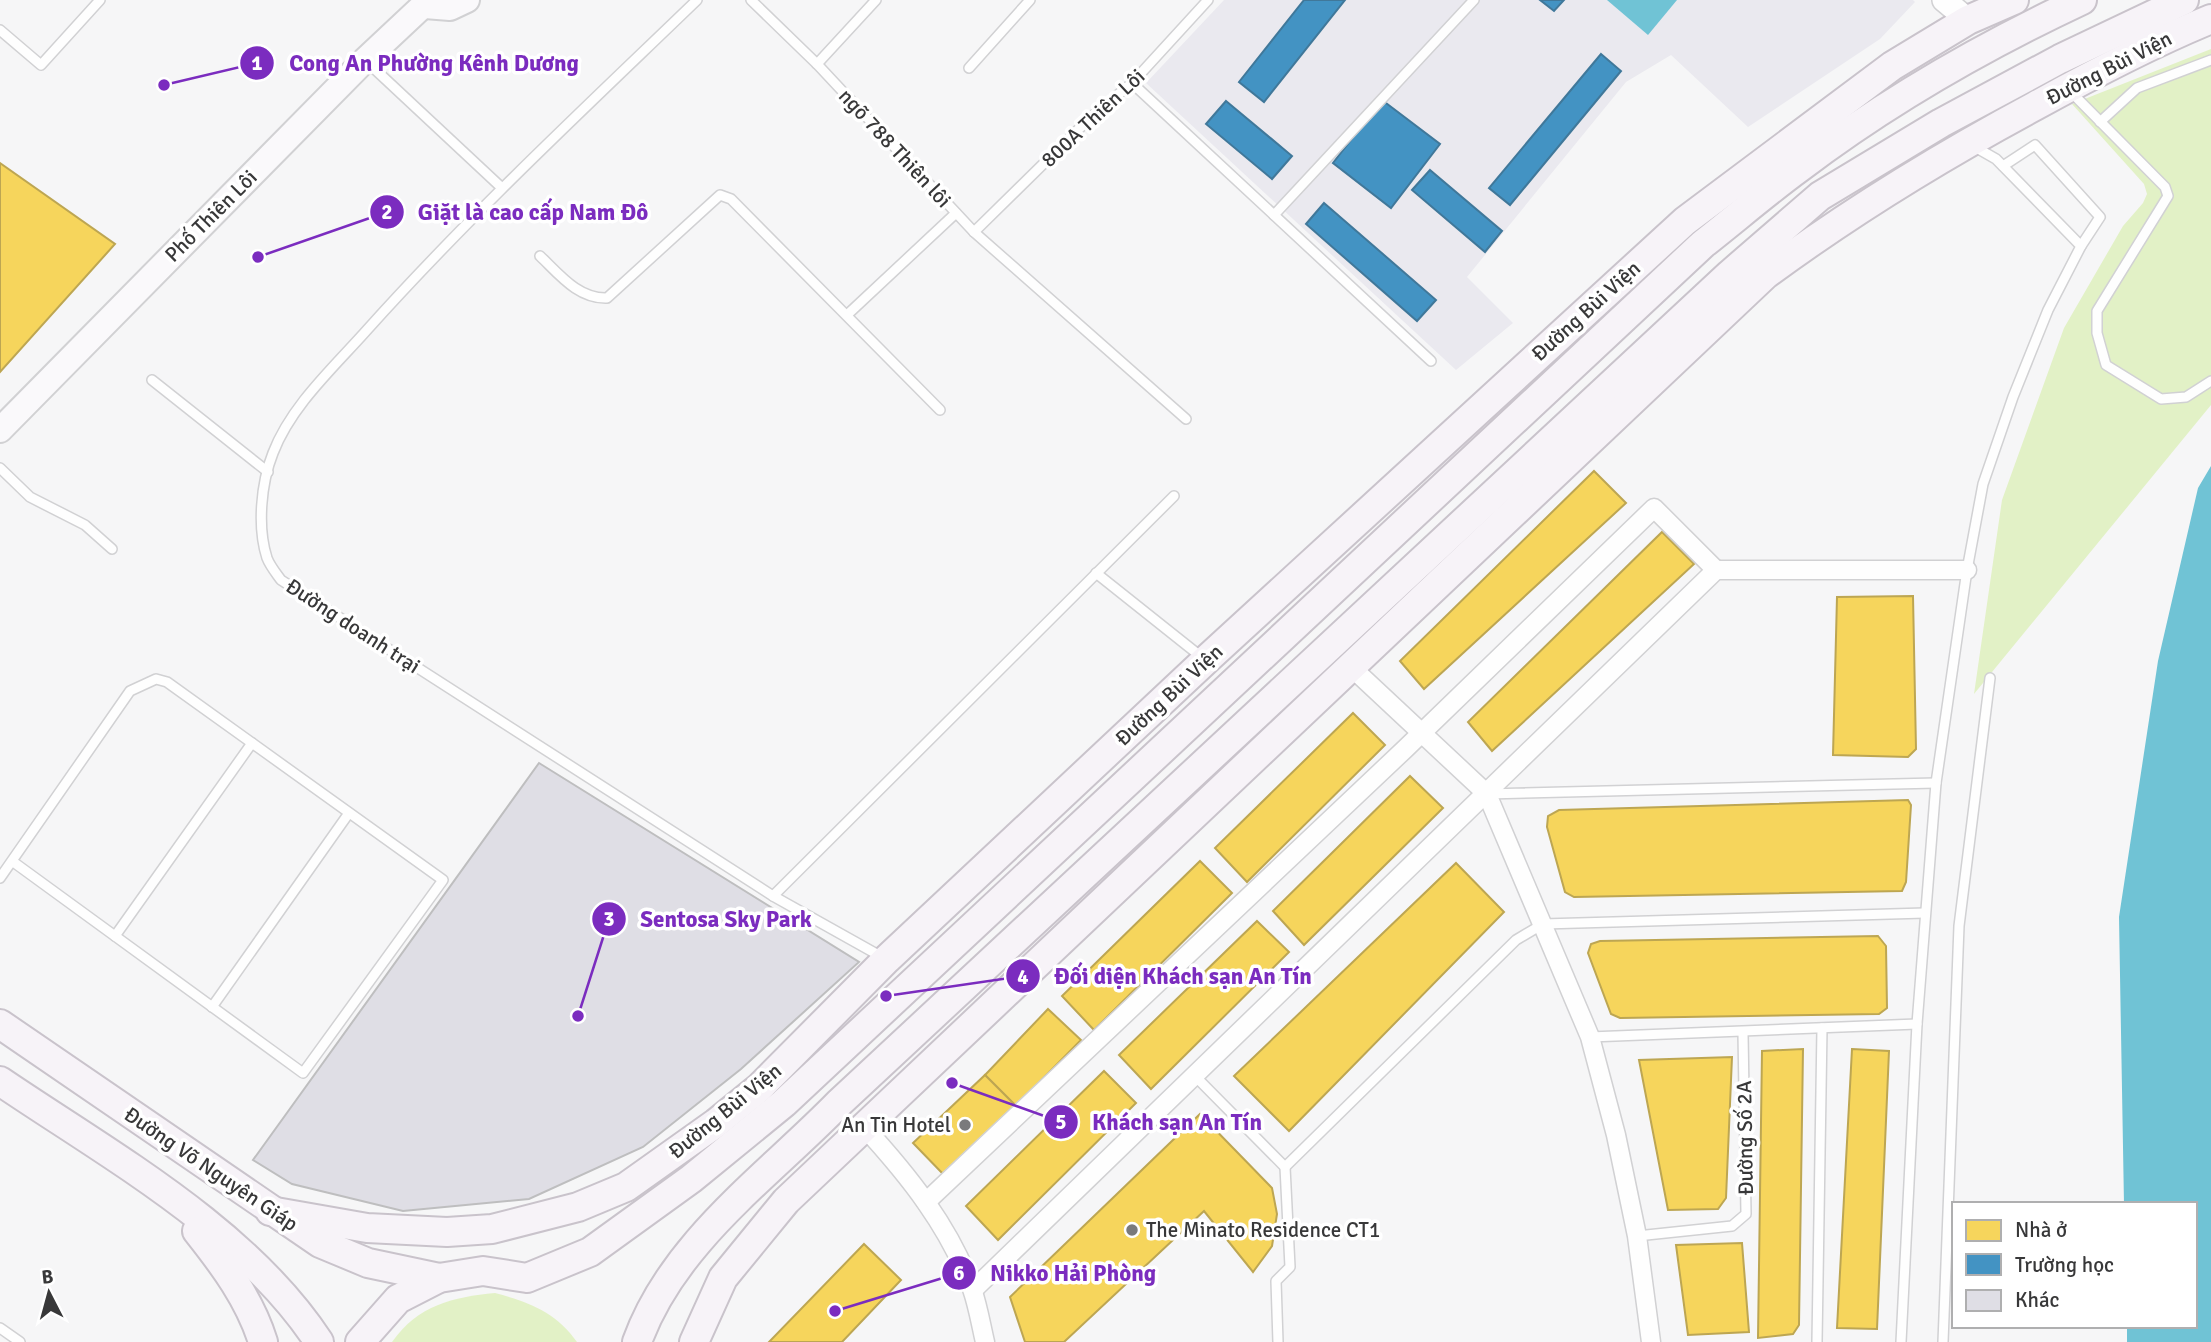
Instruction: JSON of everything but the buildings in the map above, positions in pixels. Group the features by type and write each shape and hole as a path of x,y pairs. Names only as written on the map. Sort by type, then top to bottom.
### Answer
{"main road":[{"name":"Phố Thiên Lôi","path":"0,430 424,2 450,8 467,0"},
{"name":"Đường Bùi Viện","path":"270,1211 367,1228 408,1231 492,1230 578,1207 626,1187 716,1123 759,1088 887,959 1206,660 1685,222 1892,66 1968,20 2013,0"},
{"name":"Đường Bùi Viện","path":"439,1278 483,1271 527,1279 590,1252 682,1186 784,1103 1703,244 1800,167 1919,88 2029,25 2082,0"},
{"name":"Đường Bùi Viện","path":"694,1342 723,1278 786,1201 1730,274 1821,196 1941,123 2060,59 2184,0"},
{"name":"Đường Bùi Viện","path":"636,1342 647,1312 669,1278 705,1233 839,1103 1765,275 1843,217 1963,145 2159,40 2211,19"},
{"path":"1941,123 1963,145"},
{"path":"1623,316 1655,347"},
{"name":"Đường Võ Nguyên Giáp","path":"0,1024 320,1243 369,1263 439,1278"},
{"path":"0,1081 169,1196 253,1262 300,1314 319,1342"},
{"path":"759,1088 784,1103"},
{"path":"839,1103 864,1127"},
{"path":"169,1196 239,1289 257,1322 263,1342"},
{"path":"360,1342 398,1299 439,1278"}],"street":[{"path":"1944,0 1968,20"},
{"path":"926,1202 1423,732 1654,508 1716,570"},
{"path":"973,1290 1488,794 1716,570 1967,570"},
{"path":"1340,656 1488,794 1590,1037 1616,1135 1637,1236 1651,1342"},
{"path":"864,1127 926,1202 947,1233 973,1290 985,1342"}],"lane":[{"path":"0,30 41,65 100,0"},
{"name":"Đường doanh trại","path":"697,0 502,188 318,384 285,430 273,453 264,491 262,529 267,559 281,580 773,896 887,959"},
{"name":"ngõ 788 Thiên lôi","path":"751,0 817,64 974,232 1186,419"},
{"path":"817,64 876,0"},
{"path":"969,68 1030,0"},
{"name":"800A Thiên Lôi","path":"974,232 1091,117 1132,83 1208,0"},
{"path":"1274,215 1474,0"},
{"path":"365,60 502,188"},
{"path":"2100,122 2137,88 2211,60"},
{"path":"1132,83 1430,361"},
{"path":"2067,88 2165,187 2168,196 2097,311 2097,333 2106,365 2161,399 2186,397 2211,381"},
{"path":"1963,145 1979,148 2003,166 2081,246"},
{"path":"1901,1342 1917,1024 1936,783 1967,570 1983,484 2013,397 2048,310 2081,246 2101,217 2035,145 2003,166"},
{"path":"540,256 578,291 594,298 607,298 720,195 731,199 848,314 940,410"},
{"path":"848,314 956,213"},
{"path":"152,380 268,472"},
{"path":"0,468 30,497 85,525 112,549"},
{"path":"773,896 1174,496"},
{"path":"1096,573 1206,660"},
{"path":"1943,1342 1959,926 1990,678"},
{"path":"0,878 130,691 141,683 156,679 167,682 443,880 303,1073 12,861"},
{"path":"115,936 251,743"},
{"path":"1488,794 1936,783"},
{"path":"212,1007 349,813"},
{"path":"1285,1167 1516,940 1543,924 1925,913"},
{"path":"1590,1037 1917,1024"},
{"path":"1817,1342 1822,1028"},
{"name":"Đường Số 2A","path":"1637,1236 1731,1226 1746,1214 1743,1033"},
{"path":"1195,1076 1285,1167 1290,1267 1276,1281 1278,1342"},
{"path":"0,1328 20,1342"}],"shaded area":[{"path":"1224,0 1915,2 1880,39 1748,127 1671,55 1626,82 1467,277 1513,323 1456,370 1146,83"}],"green space":[{"path":"2211,49 2211,405 1974,694 2002,500 2064,328 2123,226 2143,203 2147,194 2144,184 2072,104"},
{"path":"495,1293 541,1310 560,1323 577,1342 392,1342 413,1319 437,1305 465,1297"}],"water":[{"path":"1607,0 1677,0 1648,35"},
{"path":"2211,466 2211,1342 2127,1342 2127,1328 2197,1328 2197,1202 2124,1202 2119,917 2158,661 2198,488"}],"place":[{"name":"Cong An Phường Kênh Dương","path":"164,85"},
{"name":"Giặt là cao cấp Nam Đô","path":"258,257"},
{"name":"Đối diện Khách sạn An Tín","path":"886,996"},
{"name":"Sentosa Sky Park","path":"578,1016"},
{"name":"Khách sạn An Tín","path":"952,1083"},
{"name":"An Tin Hotel","path":"965,1125"},
{"name":"The Minato Residence CT1","path":"1132,1230"},
{"name":"Nikko Hải Phòng","path":"835,1311"}]}
